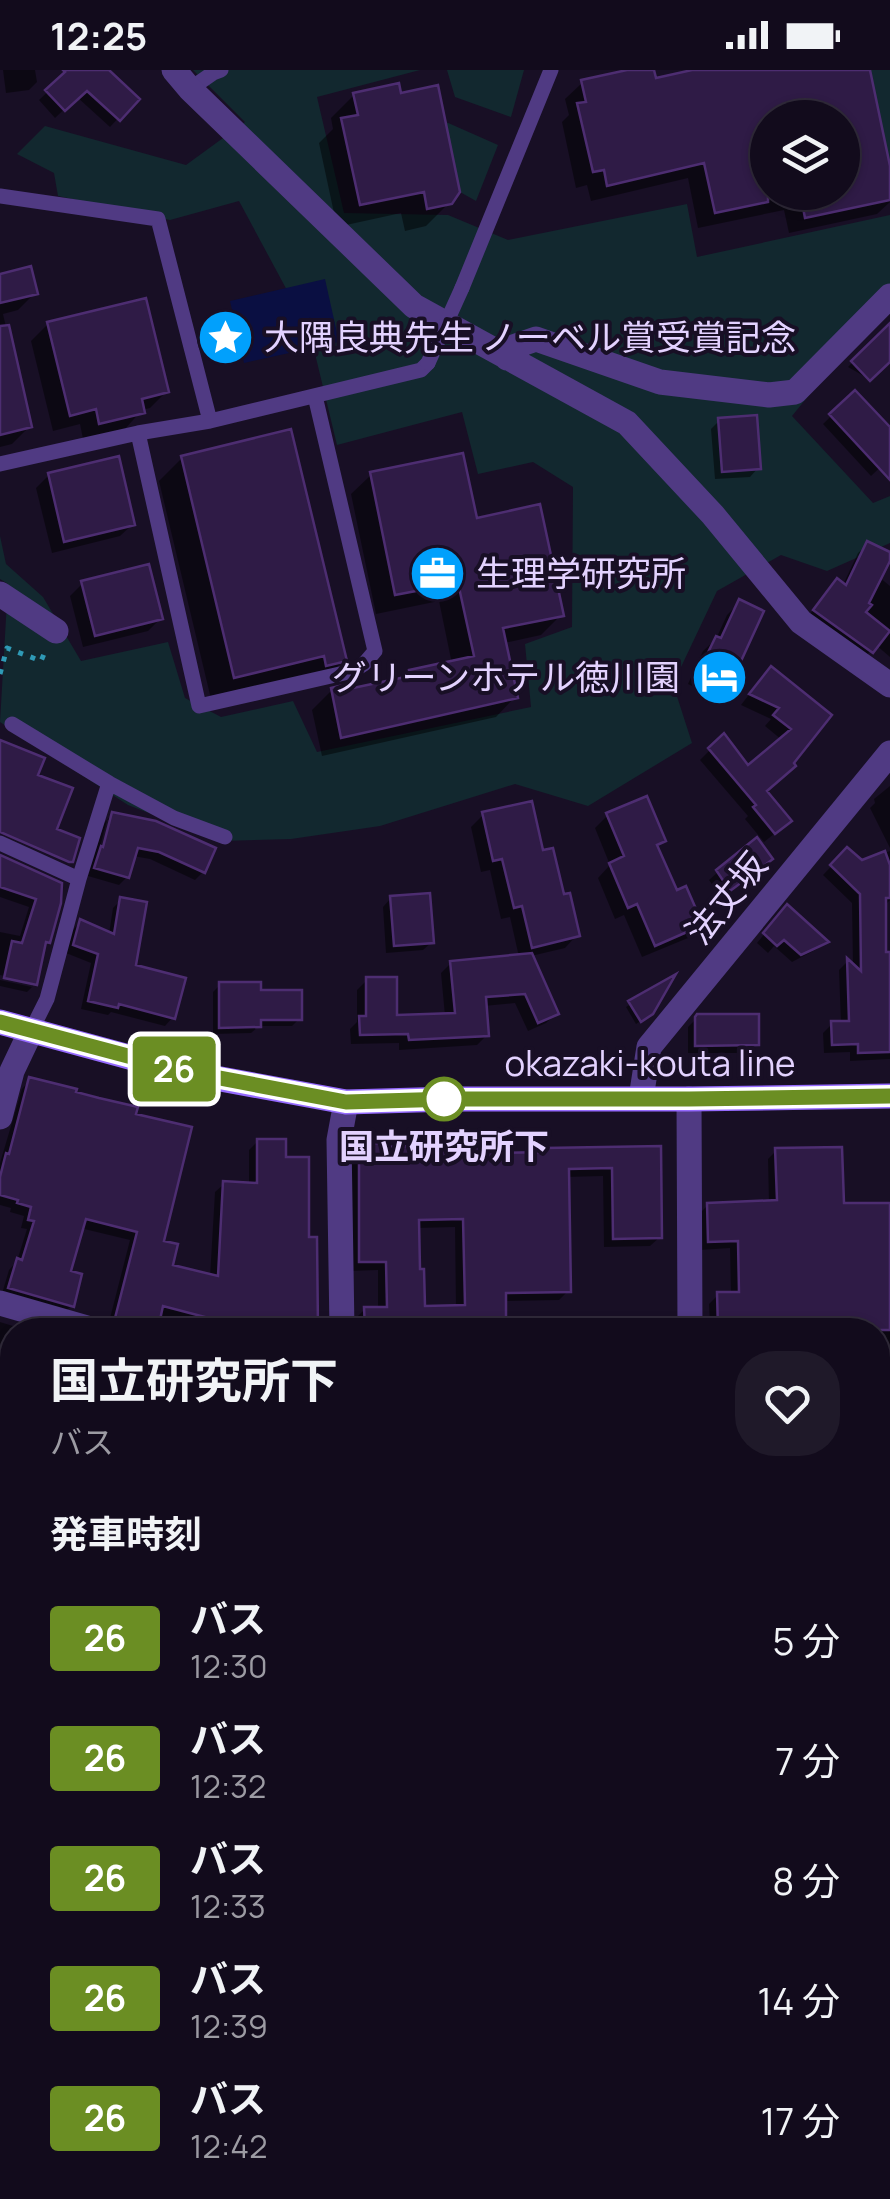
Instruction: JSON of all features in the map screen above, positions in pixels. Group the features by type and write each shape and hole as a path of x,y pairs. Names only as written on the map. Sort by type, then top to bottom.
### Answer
{"main road":[{"name":"okazaki-kouta line","path":"0,1022 188,1072 346,1102 890,1096"}],"street":[{"path":"182,80 414,306 627,424 713,515 801,622 890,685"},
{"path":"507,358 513,347 536,339 660,382 770,395 796,392 890,296"},
{"path":"0,594 56,631"},
{"name":"法丈坂","path":"641,1098 649,1047 890,753"},
{"path":"0,1117 12,1071 31,1031"},
{"path":"689,1099 690,1318"},
{"path":"342,1318 339,1140 346,1102"},
{"path":"0,1303 52,1318"}],"lane":[{"path":"182,80 221,70"},
{"path":"0,464 210,421 421,370 428,363 462,288 551,70"},
{"path":"0,196 158,219 210,421"},
{"path":"138,433 199,706 354,671 375,651 315,396"},
{"path":"12,724 174,818 224,837"},
{"path":"31,1031 47,999 109,783"},
{"path":"0,843 79,880"}],"path":[{"path":"0,674 7,648 41,661 56,631"}],"shaded area":[{"path":"193,70 420,70 317,97 344,213 448,215 508,240 687,204 697,257 890,215 890,296 792,416 873,503 890,496 890,543 827,571 781,555 717,591 673,684 692,743 588,806 515,784 380,826 291,839 221,841 128,805 0,722 8,584 0,579 0,536 6,564 43,597 81,661 168,642 185,698 221,717 293,701 317,752 531,707 525,644 572,627 573,487 533,462 478,474 462,412 337,445 310,333 239,201 170,220 58,196 54,173 17,154 45,126 186,165 245,122"},
{"path":"447,70 524,70 511,117 455,97"},
{"path":"869,70 890,70 890,178"},
{"path":"446,122 498,145 476,201 460,192"},
{"path":"325,279 339,342 244,363 230,301"}],"building":[{"path":"63,70 109,70 140,99 120,121 87,91 65,111 45,90"},
{"path":"627,70 654,70 656,78 692,70 870,70 890,166 890,200 860,206 860,100 750,100 750,206 715,213 704,163 607,186 604,170 593,172 577,103 586,102 581,80"},
{"path":"399,83 401,93 438,85 460,192 452,204 427,209 424,192 360,205 341,118 358,115 353,93"},
{"path":"803,210 843,210 805,218"},
{"path":"31,266 38,294 0,303 0,274"},
{"path":"146,298 169,392 142,399 145,413 99,424 96,409 70,416 47,322"},
{"path":"890,323 890,362 870,381 851,361"},
{"path":"9,325 32,427 0,435 0,326"},
{"path":"855,390 890,427 890,480 829,414"},
{"path":"757,415 761,469 722,472 718,418"},
{"path":"291,429 347,661 326,666 324,656 234,678 181,456"},
{"path":"463,453 477,518 540,504 564,616 503,628 518,698 341,738 331,688 352,683 353,688 410,676 409,670 474,656 458,583 395,595 370,472"},
{"path":"119,456 135,525 64,542 48,473"},
{"path":"867,541 890,552 890,561 866,612 890,631 873,653 813,610 837,578 846,585"},
{"path":"149,564 163,619 95,636 81,581"},
{"path":"739,599 764,611 730,685 699,671 716,636 721,638"},
{"path":"771,666 832,715 794,763 796,766 767,791 792,821 775,834 708,748 724,733 748,765 791,729 773,715 779,708 749,694"},
{"path":"0,740 45,758 38,775 73,788 57,829 80,838 73,862 0,832"},
{"path":"647,796 666,841 657,845 677,890 686,886 703,925 655,946 637,904 628,908 609,863 624,856 606,813"},
{"path":"532,801 543,850 553,848 564,894 570,893 580,936 532,948 522,906 514,908 502,859 493,861 482,812"},
{"path":"112,812 156,821 216,848 205,873 159,852 138,848 129,878 94,868"},
{"path":"757,837 773,859 730,891 716,870"},
{"path":"847,847 862,860 885,851 890,865 886,952 890,952 890,1052 858,1053 858,1044 832,1045 831,1021 849,1021 847,958 861,971 860,894 830,865"},
{"path":"0,855 62,883 61,903 50,943 46,942 37,985 4,978 12,941 22,943 36,899 0,887"},
{"path":"430,893 434,943 394,946 390,896"},
{"path":"120,897 147,902 136,965 186,978 175,1019 119,1004 118,1008 88,1001 98,954 73,945 80,919 114,934"},
{"path":"787,904 829,942 801,955 784,940 777,946 763,933"},
{"path":"532,953 559,1014 538,1023 525,994 486,997 489,1036 409,1040 408,1034 360,1035 359,1016 366,1016 366,977 397,977 397,1015 455,1013 450,961"},
{"path":"676,974 653,1014 641,1022 628,1001"},
{"path":"219,982 261,982 261,990 302,990 302,1020 261,1020 261,1027 219,1028"},
{"path":"697,1014 759,1014 759,1045 695,1046"},
{"path":"29,1077 138,1107 136,1114 192,1127 164,1241 178,1244 173,1265 218,1276 223,1181 257,1183 257,1139 286,1139 286,1157 309,1157 309,1237 317,1237 318,1318 208,1318 163,1306 160,1318 115,1318 137,1232 86,1219 71,1271 82,1274 74,1307 8,1288 34,1221 28,1220 31,1207 0,1195 0,1177 6,1153 9,1154"},
{"path":"359,1144 496,1144 496,1153 661,1146 662,1238 613,1239 612,1168 569,1169 571,1292 506,1293 506,1318 364,1318 364,1307 387,1307 386,1262 359,1262","holes":["463,1219 465,1305 425,1306 419,1220"]},
{"path":"842,1147 844,1203 890,1203 890,1318 718,1318 717,1292 739,1292 738,1241 708,1242 707,1203 777,1200 775,1148"}],"bus line":[{"name":"26","path":"0,1022 188,1072 346,1102 890,1096"}],"place":[{"name":"大隅良典先生 ノーベル賞受賞記念","path":"225,337"},
{"name":"生理学研究所","path":"437,573"},
{"name":"グリーンホテル徳川園","path":"719,677"},
{"name":"国立研究所下","path":"444,1099"}]}
